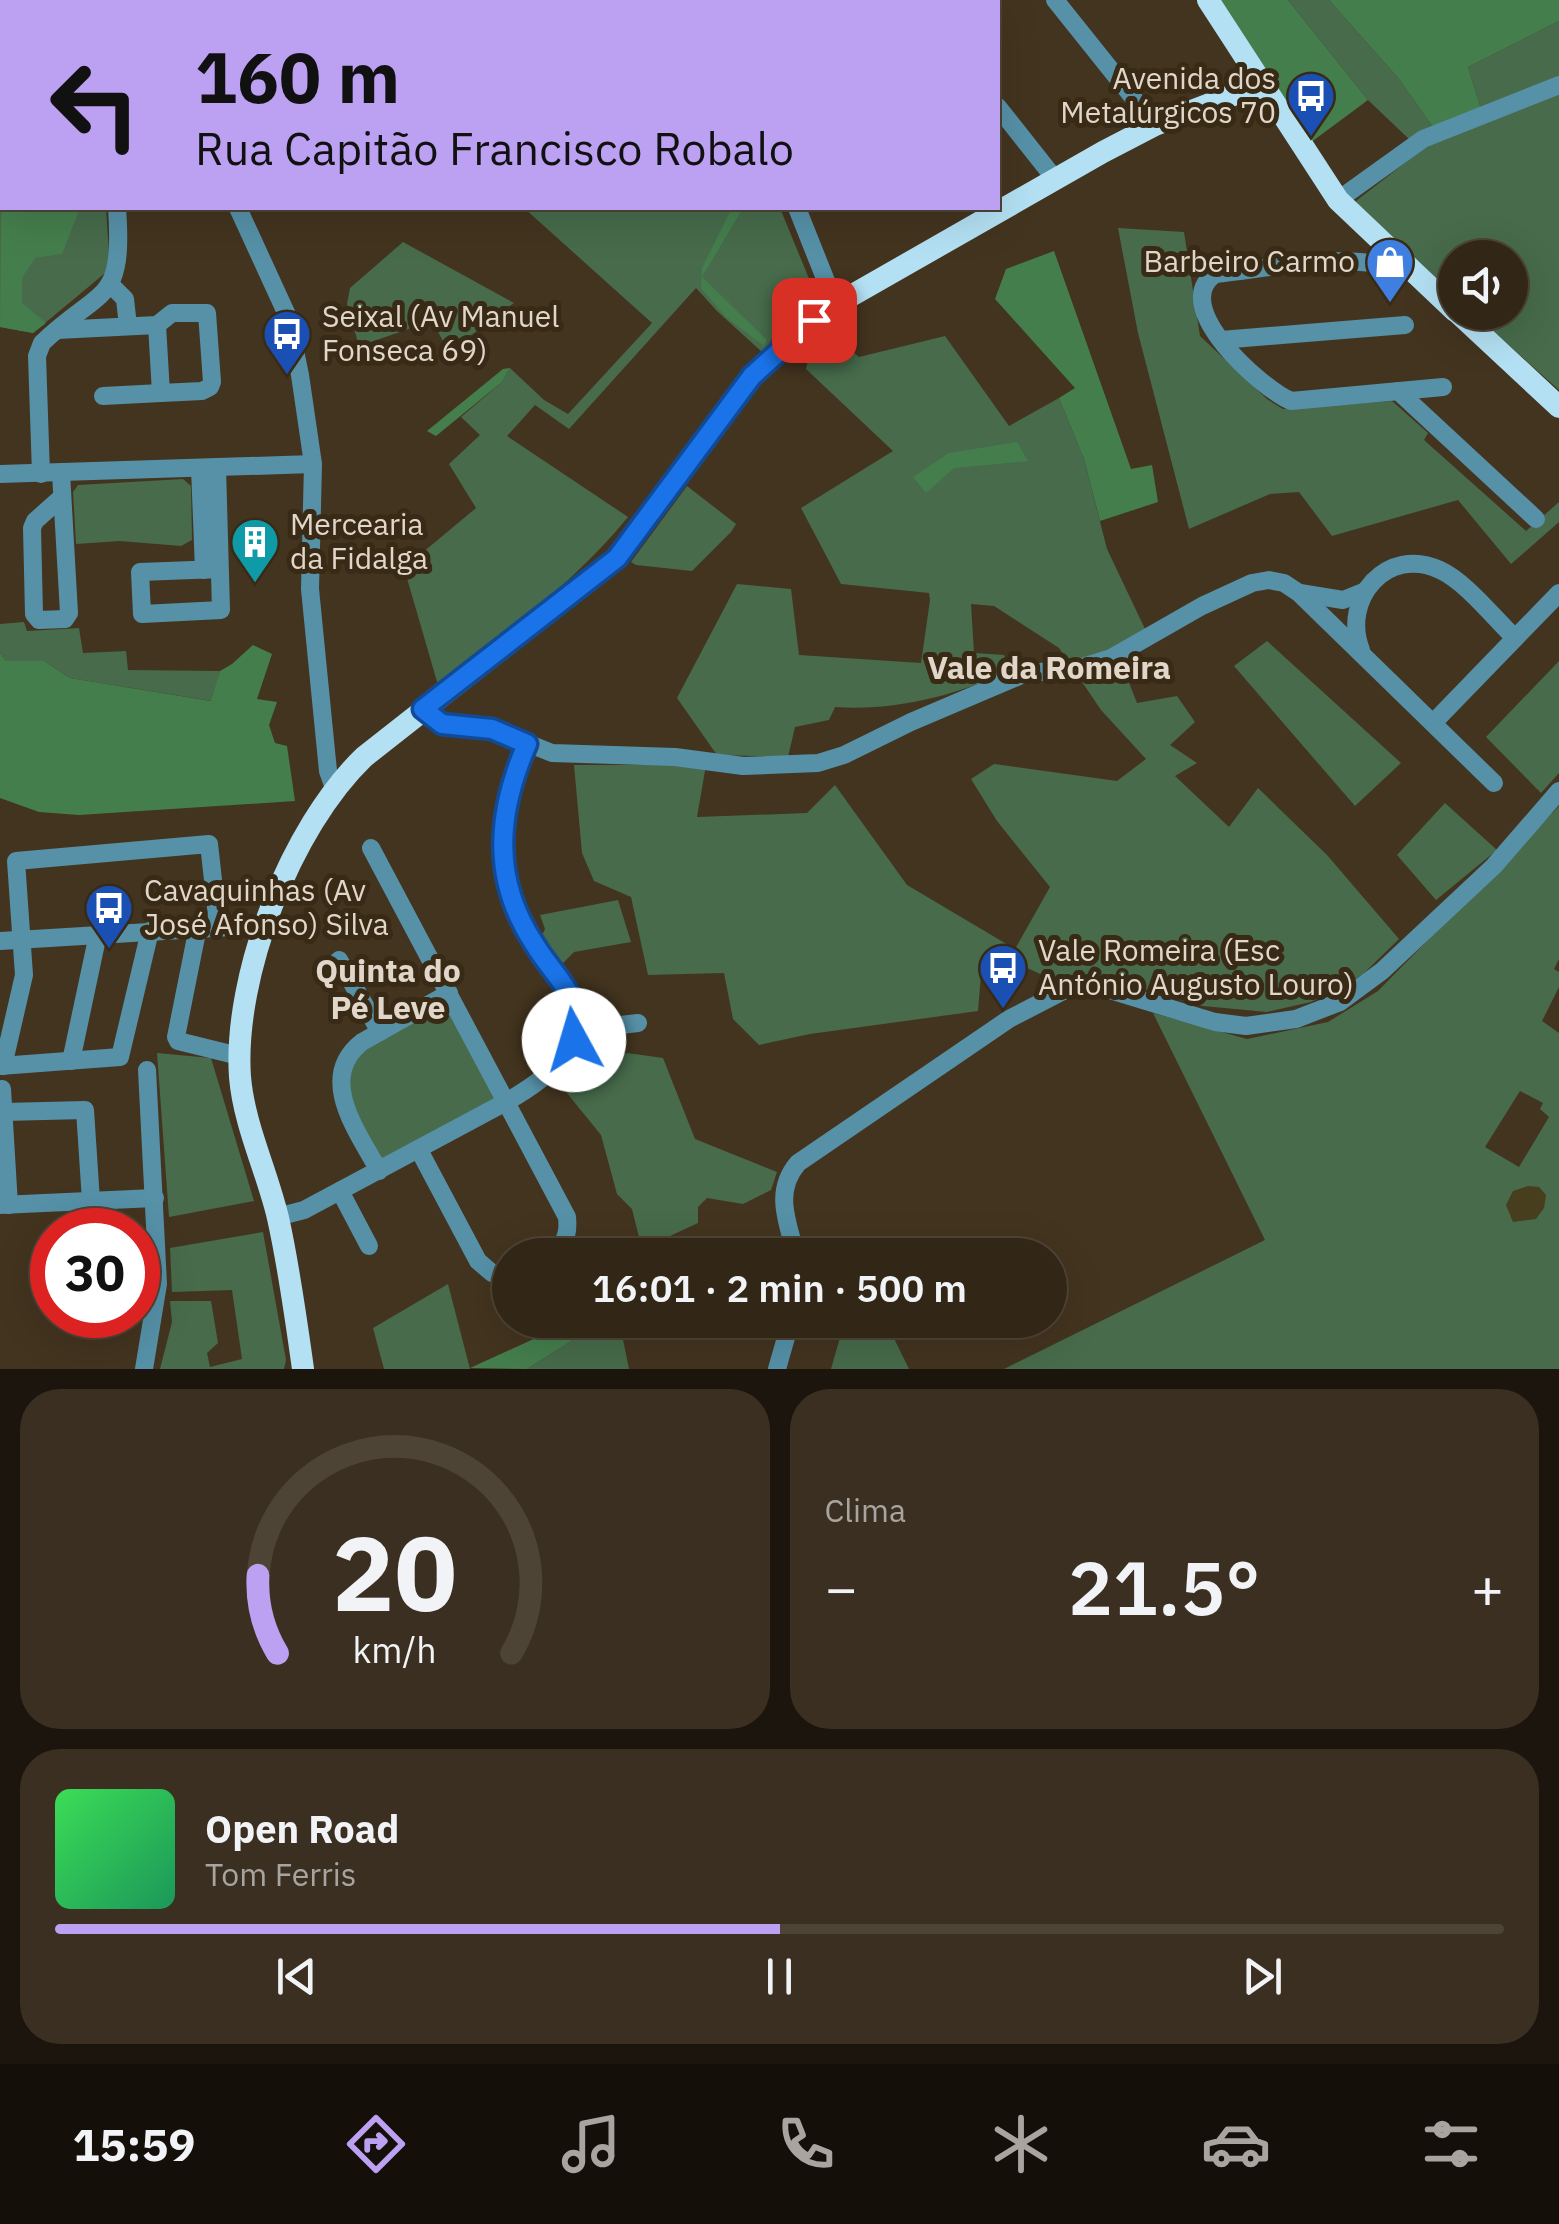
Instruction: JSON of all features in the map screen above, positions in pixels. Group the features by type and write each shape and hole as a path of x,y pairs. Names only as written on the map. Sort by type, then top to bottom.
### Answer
{"main road":[{"path":"1208,0 1338,200 1438,295"},
{"path":"303,1369 278,1216 245,1104 239,1056 243,1016 266,924 286,872 334,788 364,756 617,558 752,376 794,335 836,306 1155,125 1262,84"},
{"path":"1476,330 1559,407"}],"street":[{"path":"1055,0 1155,125"},
{"path":"1338,200 1423,139 1559,85"},
{"path":"1000,110 1054,180"},
{"path":"42,474 37,356 42,343 111,285 120,244 117,210"},
{"path":"239,210 288,318 312,464 310,589 328,771 334,788"},
{"path":"798,210 836,306"},
{"path":"1352,260 1386,247"},
{"path":"1419,278 1387,264 1352,260 1216,274 1207,280 1202,293 1209,328 1256,376 1291,401 1443,387"},
{"path":"111,285 126,299 128,326"},
{"path":"58,330 157,325 172,313 203,312 208,316 210,387 202,391 103,396"},
{"path":"157,325 161,393"},
{"path":"1221,340 1405,325"},
{"path":"1398,391 1536,519"},
{"path":"0,474 312,464"},
{"path":"209,468 212,570 221,610 142,614 140,572 212,570"},
{"path":"61,474 69,613 65,619 38,620 34,614 32,528 35,520 62,497"},
{"path":"1361,650 1356,618 1364,592 1378,575 1404,564 1428,566 1449,575 1515,638"},
{"path":"423,709 442,724 492,729 552,752 675,757 744,766 829,761 1024,674 1082,667 1111,658 1202,606 1252,583 1269,580 1284,583 1300,593 1494,783"},
{"path":"1300,593 1343,600 1364,592"},
{"path":"1434,722 1559,593"},
{"path":"278,1216 304,1210 340,1192 539,1084 569,1051 576,1030 574,1003 524,926 507,876 504,818 509,787 527,744"},
{"path":"792,1238 782,1196 789,1174 798,1163 1009,1019 1054,994 1093,985 1198,1017 1246,1026 1318,1012 1340,1002 1382,971 1494,866 1559,791"},
{"path":"150,930 120,1057 2,1066 24,974 16,861 210,844 218,926"},
{"path":"371,848 567,1217 566,1238"},
{"path":"0,941 266,924"},
{"path":"198,927 176,1037 239,1056"},
{"path":"71,1061 98,934"},
{"path":"339,960 380,1032"},
{"path":"379,1171 343,1102 341,1070 352,1049 448,994"},
{"path":"576,1030 638,1023"},
{"path":"144,1369 157,1305 147,1070"},
{"path":"2,1089 4,1205 154,1198"},
{"path":"3,1112 85,1110 91,1200"},
{"path":"419,1150 478,1261 492,1273"},
{"path":"340,1192 368,1246"},
{"path":"777,1369 786,1338"}],"green space":[{"path":"1218,0 1288,0 1368,100 1310,143"},
{"path":"1288,0 1329,0 1399,79 1435,130 1411,141 1368,100"},
{"path":"1329,0 1559,0 1559,21 1468,67 1482,112 1435,130 1399,79"},
{"path":"1559,21 1559,82 1482,112 1468,67"},
{"path":"1559,92 1559,390 1492,330 1528,330 1528,240 1438,240 1438,281 1360,210 1356,201 1428,145"},
{"path":"0,210 106,210 110,269 33,333 0,327"},
{"path":"1,210 79,210 62,254 35,258 22,278 22,303 46,323 33,333 0,327"},
{"path":"526,210 781,210 819,303 773,338 762,352 696,288 569,429 535,405 507,436 628,517 562,585 438,685 404,568 476,508 449,464 480,435 461,417 502,382 510,368 544,400 568,414 652,323"},
{"path":"731,210 742,210 702,277 767,340 764,346 726,317 701,288 702,268"},
{"path":"1118,228 1184,232 1200,336 1267,399 1283,409 1392,401 1428,433 1424,440 1526,531 1559,502 1559,522 1511,564 1458,500 1332,536 1299,492 1270,494 1189,529 1138,333"},
{"path":"403,242 514,303 449,352 432,321 359,346 347,304 350,288"},
{"path":"1054,251 1131,469 1152,465 1158,502 1100,521 1084,459 1059,398 1075,388 995,299 1006,269"},
{"path":"826,329 859,357 945,336 1009,426 1059,398 1084,459 1107,549 1146,631 1115,647 1137,703 1177,696 1195,722 1170,745 1197,763 1175,776 1229,827 1258,788 1327,855 1399,939 1363,974 1311,1002 1267,1012 1203,1006 1087,974 1055,981 1023,966 981,974 978,1011 810,1034 759,1045 733,1019 724,973 648,975 631,897 594,881 582,853 574,765 706,765 697,817 807,813 835,785 907,885 1015,949 1050,887 997,821 971,779 994,764 1117,781 1146,759 1101,710 1059,648 994,606 971,604 974,653 1004,655 1011,670 925,700 880,707 835,707 829,720 795,727 788,757 717,755 677,698 737,584 791,589 799,655 921,663 929,593 841,584 801,508 893,451 806,369 813,334"},
{"path":"510,368 502,382 436,436 427,431 503,369"},
{"path":"1017,442 1028,461 954,468 926,493 913,477 949,453"},
{"path":"183,479 191,486 192,540 181,546 120,541 76,544 73,492 78,485"},
{"path":"687,486 736,524 731,532 692,571 631,562"},
{"path":"24,622 27,631 79,628 83,653 126,651 128,670 220,671 212,701 70,678 44,661 6,661 0,653 0,624"},
{"path":"1267,641 1401,763 1355,806 1234,666"},
{"path":"253,645 272,654 257,699 277,702 269,725 275,743 287,746 295,801 79,815 39,812 0,798 0,653 6,661 44,661 70,678 211,701 220,671"},
{"path":"1559,661 1559,773 1541,793 1486,737"},
{"path":"1445,803 1497,850 1436,900 1397,855"},
{"path":"1559,806 1559,959 1554,969 1559,972 1559,987 1542,1021 1559,1033 1559,1369 1004,1369 1265,1240 1153,1013 1247,1039 1328,1022 1378,991","holes":["1520,1091 1543,1103 1540,1109 1549,1117 1519,1167 1485,1147"]},
{"path":"618,900 631,942 574,952 563,963 541,937 545,929 540,915"},
{"path":"442,1004 448,1006 497,1097 382,1160 346,1097 353,1056"},
{"path":"157,1053 211,1058 254,1201 169,1217"},
{"path":"627,1053 663,1058 695,1139 777,1172 771,1190 743,1204 707,1198 698,1207 698,1223 666,1238 639,1238 632,1209 617,1194 601,1135 562,1087 572,1076 576,1079"},
{"path":"263,1232 286,1360 284,1369 160,1369 172,1322 170,1301 211,1301 218,1343 207,1353 210,1367 242,1359 232,1290 172,1292 170,1248"},
{"path":"448,1284 470,1369 384,1369 373,1328"},
{"path":"536,1338 576,1338 527,1369 470,1368"},
{"path":"576,1338 623,1338 629,1369 527,1369"},
{"path":"840,1338 894,1338 909,1369 831,1369"}],"sand":[{"path":"1539,1187 1546,1195 1544,1208 1536,1219 1513,1222 1506,1205 1513,1191"}],"place":[{"name":"Avenida dos Metalúrgicos 70","path":"1311,138"},
{"name":"Barbeiro Carmo","path":"1390,304"},
{"name":"Seixal (Av Manuel Fonseca 69)","path":"287,376"},
{"name":"Mercearia da Fidalga","path":"255,584"},
{"name":"Cavaquinhas (Av José Afonso) Silva","path":"109,950"},
{"name":"Vale Romeira (Esc António Augusto Louro)","path":"1003,1010"}],"district":[{"name":"Vale da Romeira","path":"1049,668"},
{"name":"Quinta do Pé Leve","path":"388,990"}],"route":[{"path":"574,1040 574,1003 524,926 504,862 509,787 527,744 492,729 442,724 423,709 617,558 752,376 814,320"}]}
